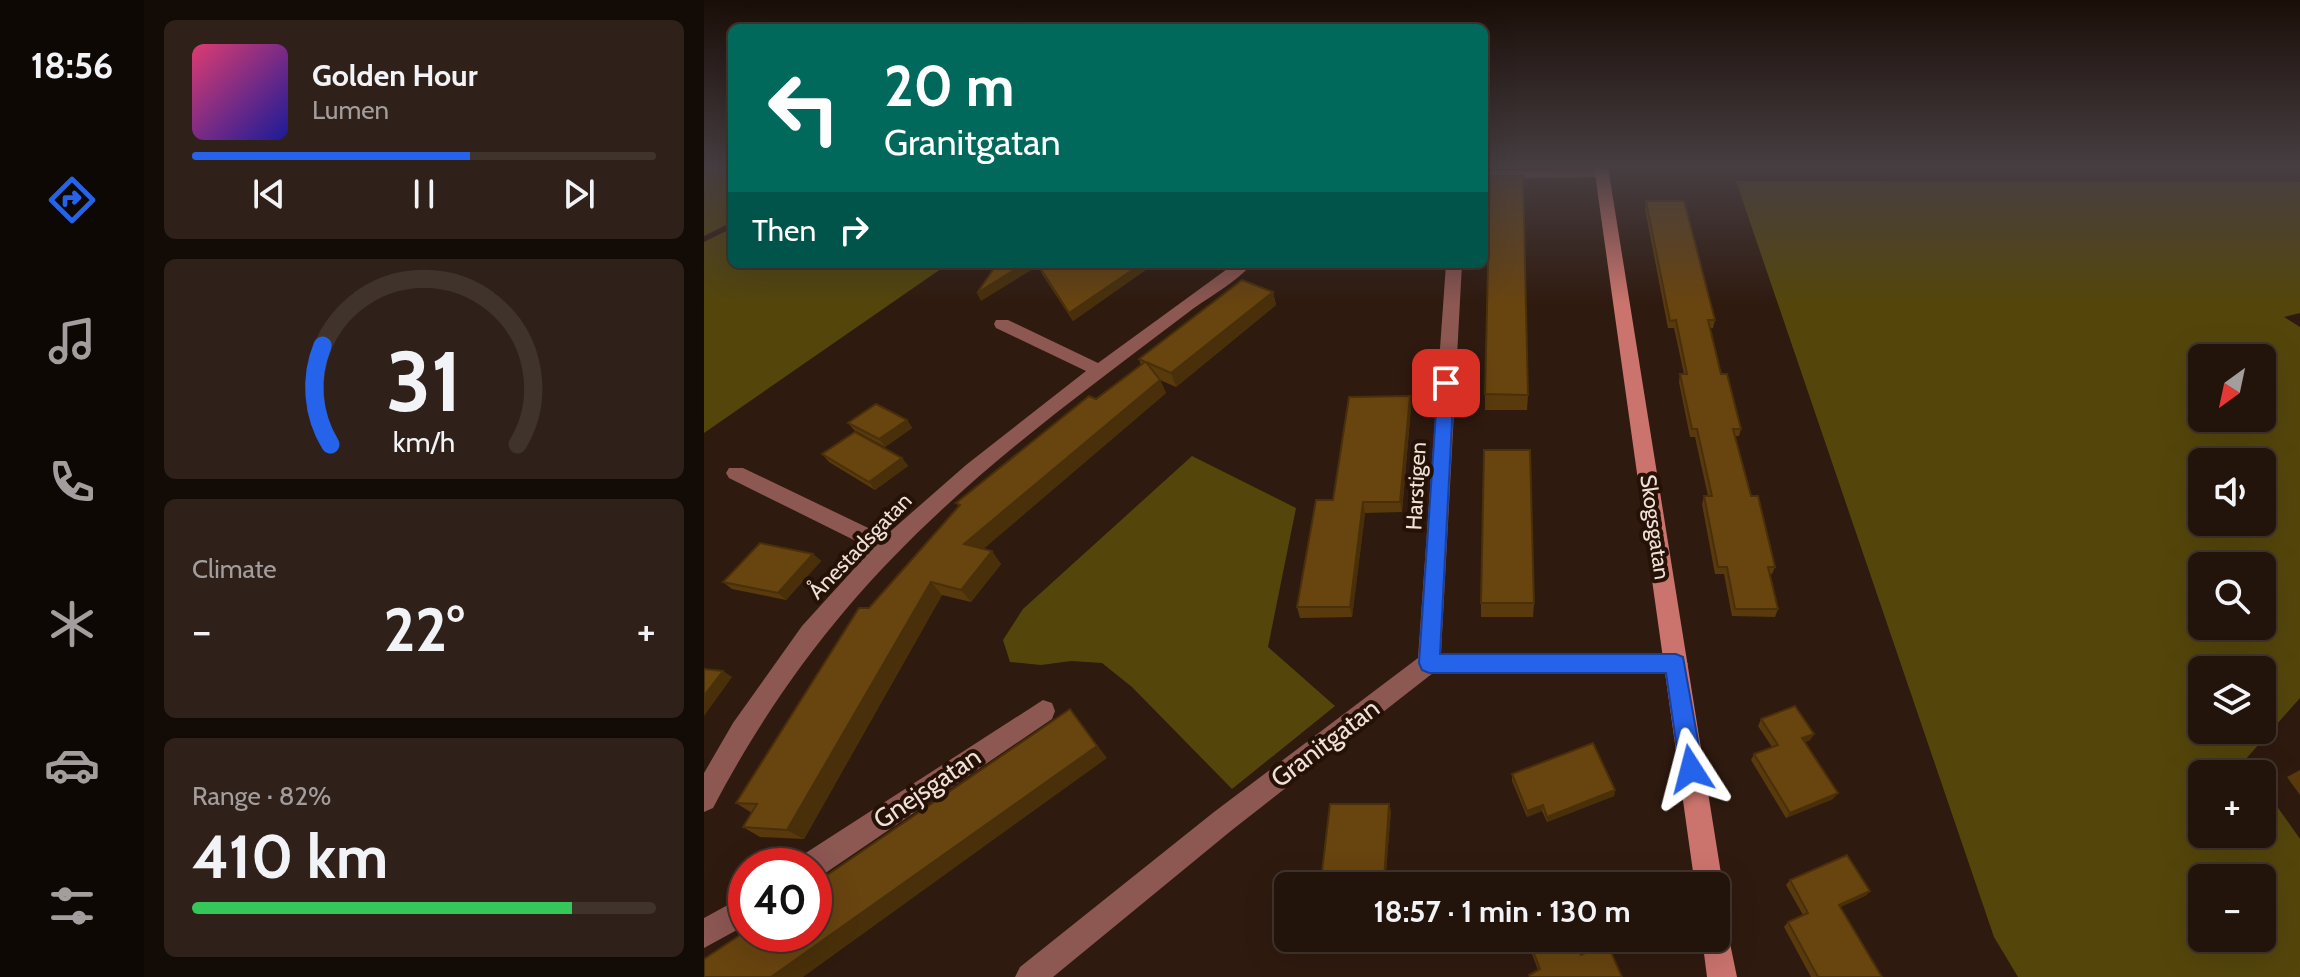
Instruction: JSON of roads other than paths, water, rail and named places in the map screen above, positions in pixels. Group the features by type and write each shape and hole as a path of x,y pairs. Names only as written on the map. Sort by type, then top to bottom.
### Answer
{"street":[{"name":"Skogsgatan","path":"1608,213 1707,872"},
{"name":"Ånestadsgatan","path":"704,799 723,763 786,666 838,601 887,547 970,471 1239,268"},
{"name":"Harstigen","path":"1429,663 1454,268"},
{"path":"1002,324 1100,371"},
{"path":"736,473 887,547"},
{"path":"1429,663 1676,664"},
{"name":"Granitgatan","path":"1030,977 1223,821 1429,663"},
{"name":"Gnejsgatan","path":"832,852 1043,711"},
{"path":"704,934 728,920"},
{"path":"1719,952 1722,977"}]}
